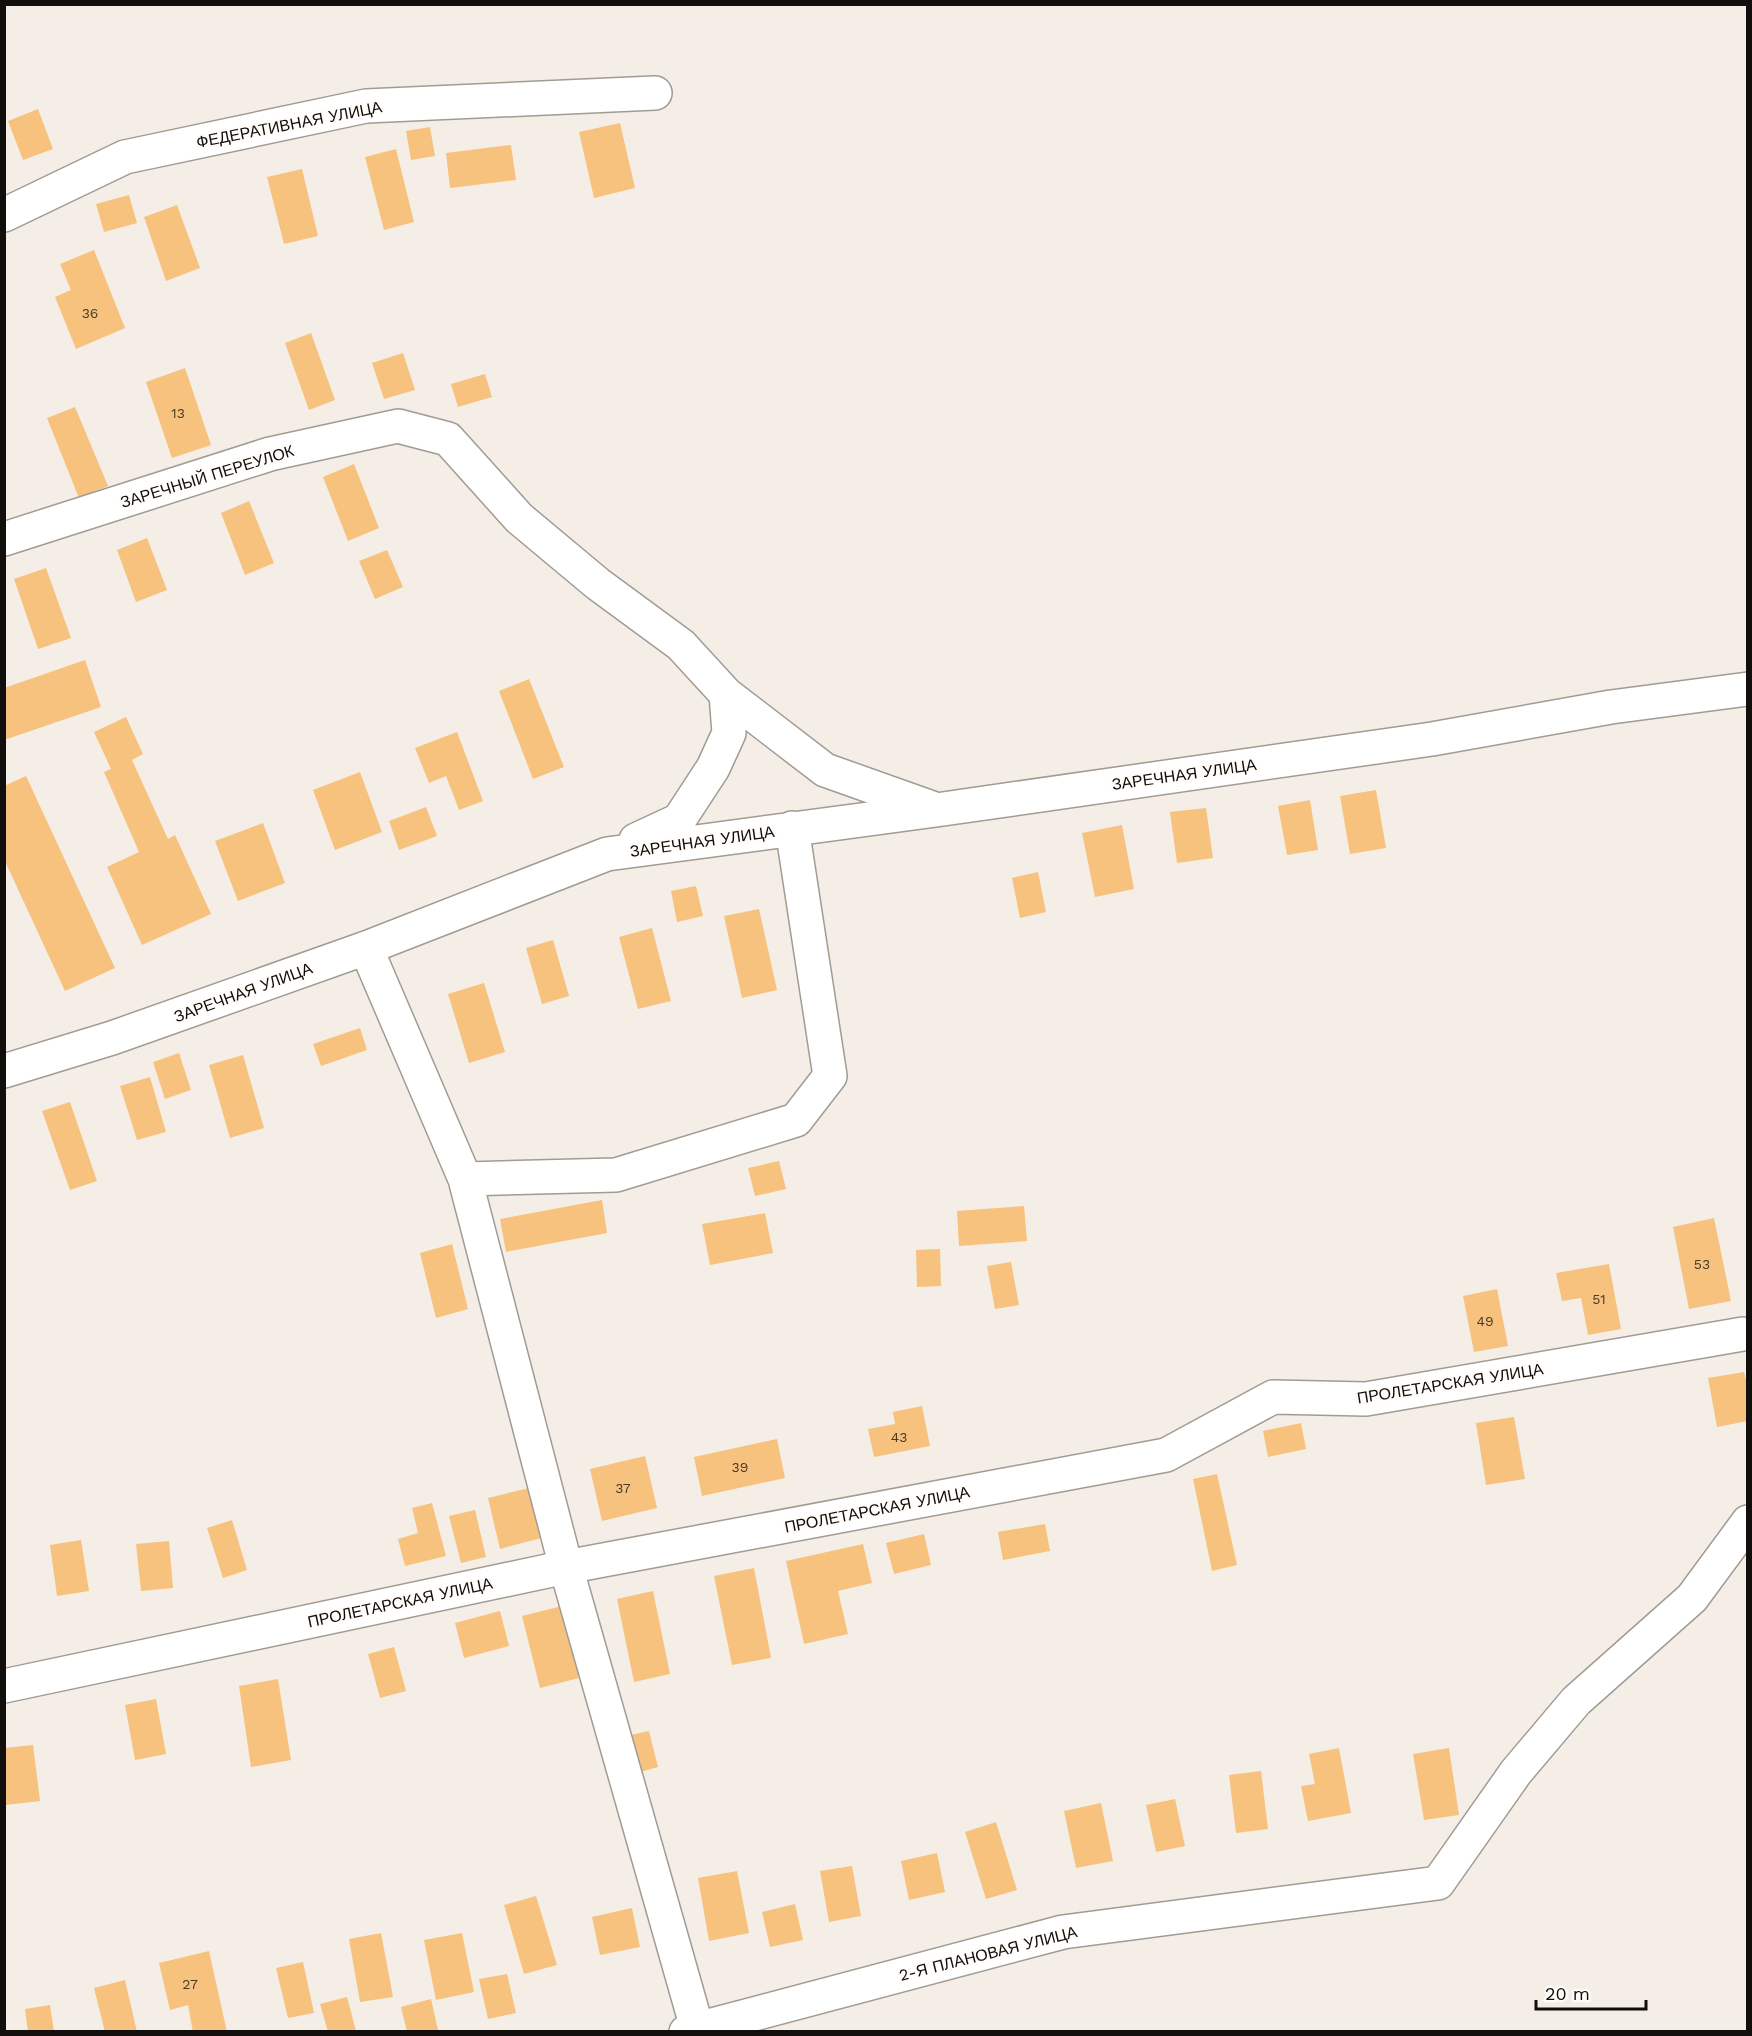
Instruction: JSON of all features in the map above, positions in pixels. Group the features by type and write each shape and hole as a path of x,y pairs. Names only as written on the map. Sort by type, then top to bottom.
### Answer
{"street":[{"name":"ФЕДЕРАТИВНАЯ УЛИЦА","path":"6,209 125,157 366,106 655,93"},
{"name":"ЗАРЕЧНЫЙ ПЕРЕУЛОК","path":"4,539 270,454 398,426 448,439 519,518 598,584 681,645 726,694"},
{"name":"ЗАРЕЧНАЯ УЛИЦА","path":"4,1071 112,1038 366,948 607,854 936,810 1432,738 1611,707 1748,689"},
{"path":"726,694 825,770 936,810"},
{"path":"607,854 679,820 713,768 729,734 726,694"},
{"path":"465,1179 616,1175 796,1120 830,1076 792,828"},
{"path":"366,948 465,1179 566,1567 691,2030"},
{"name":"ПРОЛЕТАРСКАЯ УЛИЦА","path":"4,1686 566,1567 1166,1455 1273,1397 1366,1399 1746,1334"},
{"name":"2-Я ПЛАНОВАЯ УЛИЦА","path":"691,2030 1063,1932 1438,1883 1516,1772 1576,1701 1692,1598 1748,1522"}],"building":[{"path":"38,109 53,149 23,160 8,121"},
{"path":"620,123 635,188 594,198 579,132"},
{"path":"430,127 435,156 411,160 406,131"},
{"path":"511,145 516,180 450,188 446,153"},
{"path":"396,149 414,222 384,230 365,157"},
{"path":"302,169 318,236 284,244 267,177"},
{"path":"129,195 137,223 104,232 96,204"},
{"path":"177,205 200,268 166,281 144,217"},
{"path":"94,250 125,328 76,349 55,297 71,290 60,264"},
{"path":"311,333 335,400 309,410 285,343"},
{"path":"403,353 415,390 384,399 372,363"},
{"path":"185,368 211,445 172,458 146,382"},
{"path":"485,374 492,397 458,407 451,384"},
{"path":"75,407 108,486 79,498 47,418"},
{"path":"354,464 379,528 348,541 323,477"},
{"path":"249,501 274,563 245,575 221,513"},
{"path":"147,538 167,590 136,602 117,550"},
{"path":"387,550 403,587 375,599 359,561"},
{"path":"46,568 71,638 38,649 14,579"},
{"path":"85,660 101,707 4,740 4,688"},
{"path":"529,679 564,767 533,779 499,691"},
{"path":"126,717 143,754 132,760 168,839 175,835 211,914 142,945 107,867 139,852 104,772 111,769 94,732"},
{"path":"457,732 483,801 459,810 446,776 429,783 415,748"},
{"path":"360,772 382,832 335,850 313,790"},
{"path":"26,776 115,968 65,991 4,859 4,786"},
{"path":"1376,790 1386,848 1350,854 1340,796"},
{"path":"1310,800 1318,850 1287,855 1278,806"},
{"path":"426,807 437,836 399,850 389,821"},
{"path":"1206,808 1213,858 1177,863 1170,812"},
{"path":"263,823 285,883 238,901 215,841"},
{"path":"1122,825 1134,889 1095,897 1082,833"},
{"path":"1038,872 1046,912 1020,918 1012,878"},
{"path":"696,886 703,916 677,922 671,891"},
{"path":"759,909 777,990 742,998 724,916"},
{"path":"652,928 671,1001 638,1009 619,937"},
{"path":"553,940 569,996 542,1004 526,948"},
{"path":"484,983 505,1052 469,1063 448,994"},
{"path":"360,1028 367,1050 321,1066 313,1044"},
{"path":"179,1053 191,1090 165,1099 153,1062"},
{"path":"243,1055 264,1128 230,1138 209,1065"},
{"path":"150,1077 166,1132 137,1140 120,1086"},
{"path":"70,1102 97,1181 70,1190 42,1111"},
{"path":"779,1161 786,1189 755,1196 748,1168"},
{"path":"602,1200 607,1233 506,1252 500,1219"},
{"path":"1024,1206 1027,1241 959,1246 957,1211"},
{"path":"765,1213 773,1253 710,1265 702,1224"},
{"path":"1714,1218 1731,1301 1689,1309 1673,1227"},
{"path":"452,1244 468,1309 436,1318 420,1253"},
{"path":"940,1249 941,1286 917,1287 916,1250"},
{"path":"1011,1262 1019,1305 995,1309 987,1266"},
{"path":"1609,1264 1621,1329 1588,1335 1581,1298 1562,1301 1556,1273"},
{"path":"1497,1289 1508,1346 1474,1352 1463,1296"},
{"path":"1744,1372 1748,1389 1748,1421 1717,1427 1708,1378"},
{"path":"922,1406 930,1446 874,1457 868,1429 895,1424 893,1412"},
{"path":"1514,1417 1525,1479 1486,1485 1476,1423"},
{"path":"1301,1423 1306,1449 1268,1457 1263,1431"},
{"path":"777,1439 785,1478 702,1496 694,1457"},
{"path":"645,1456 657,1508 602,1521 590,1469"},
{"path":"1217,1474 1237,1565 1212,1571 1193,1479"},
{"path":"529,1488 541,1538 500,1549 488,1498"},
{"path":"432,1503 446,1556 405,1566 398,1539 418,1533 412,1508"},
{"path":"475,1510 486,1557 461,1563 449,1516"},
{"path":"232,1520 247,1570 223,1578 207,1528"},
{"path":"1045,1524 1050,1551 1003,1560 998,1532"},
{"path":"924,1534 931,1565 894,1574 886,1543"},
{"path":"81,1540 89,1591 57,1596 50,1545"},
{"path":"169,1541 173,1588 141,1591 136,1544"},
{"path":"863,1544 872,1583 838,1591 848,1634 804,1644 786,1561"},
{"path":"754,1568 771,1658 732,1665 714,1576"},
{"path":"653,1591 670,1674 634,1682 617,1599"},
{"path":"562,1606 579,1678 540,1688 522,1616"},
{"path":"500,1611 509,1646 464,1658 455,1623"},
{"path":"394,1647 406,1691 380,1698 368,1654"},
{"path":"278,1679 291,1760 251,1767 239,1686"},
{"path":"156,1699 166,1754 135,1760 125,1705"},
{"path":"649,1731 658,1767 637,1773 626,1736"},
{"path":"33,1745 40,1801 6,1805 4,1748"},
{"path":"1339,1748 1351,1813 1308,1821 1301,1786 1315,1784 1309,1754"},
{"path":"1449,1748 1459,1815 1424,1820 1413,1754"},
{"path":"1261,1771 1268,1829 1236,1833 1229,1775"},
{"path":"1175,1799 1185,1846 1156,1852 1146,1805"},
{"path":"1101,1803 1113,1861 1076,1868 1064,1811"},
{"path":"996,1822 1017,1890 986,1899 965,1832"},
{"path":"937,1853 945,1892 909,1900 901,1861"},
{"path":"852,1866 861,1916 829,1922 820,1871"},
{"path":"737,1871 749,1933 709,1941 698,1878"},
{"path":"536,1896 557,1965 524,1974 504,1905"},
{"path":"795,1904 803,1940 770,1947 762,1912"},
{"path":"632,1908 640,1947 600,1955 592,1917"},
{"path":"381,1933 393,1997 360,2002 349,1939"},
{"path":"462,1933 474,1992 436,2000 424,1940"},
{"path":"209,1951 227,2032 193,2032 188,2005 170,2010 159,1963"},
{"path":"303,1962 314,2013 288,2018 276,1968"},
{"path":"507,1974 516,2013 488,2019 479,1979"},
{"path":"125,1980 137,2032 105,2032 94,1988"},
{"path":"347,1997 356,2031 328,2032 320,2004"},
{"path":"431,1999 438,2030 407,2032 401,2007"},
{"path":"50,2005 54,2032 28,2032 25,2009"}]}
